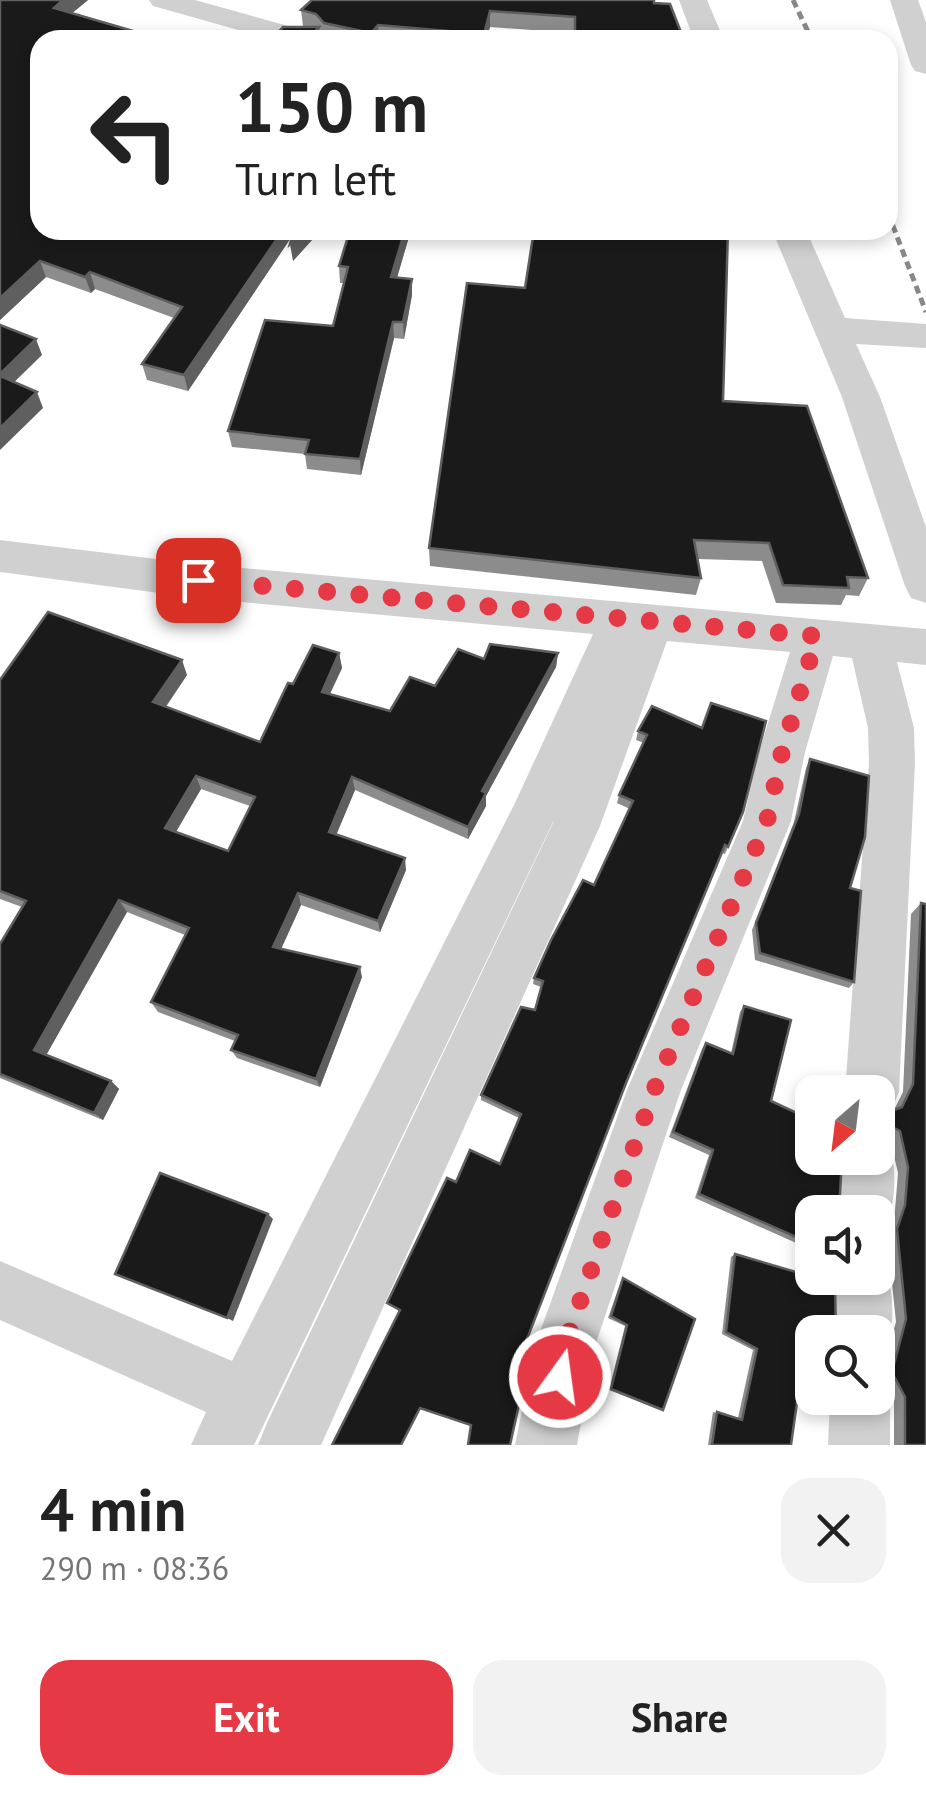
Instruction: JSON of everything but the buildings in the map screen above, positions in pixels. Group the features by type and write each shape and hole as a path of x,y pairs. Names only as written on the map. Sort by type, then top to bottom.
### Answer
{"street":[{"path":"164,0 271,30"},
{"path":"693,0 705,30"},
{"path":"904,0 926,66"},
{"path":"793,240 861,397 926,586"},
{"path":"832,330 926,336"},
{"path":"0,556 198,580 926,647"},
{"path":"0,1290 234,1422 552,775 637,619"},
{"path":"289,1445 576,826 637,619"},
{"path":"546,1445 566,1342 654,1090 767,821 782,752 817,636"},
{"path":"870,641 891,728 892,763 873,1075"},
{"path":"859,1445 860,1415"}],"railway":[{"path":"793,0 807,30"},
{"path":"898,239 926,312"}],"route":[{"path":"198,580 817,636 782,752 767,821 654,1090 566,1342 560,1377"}]}
